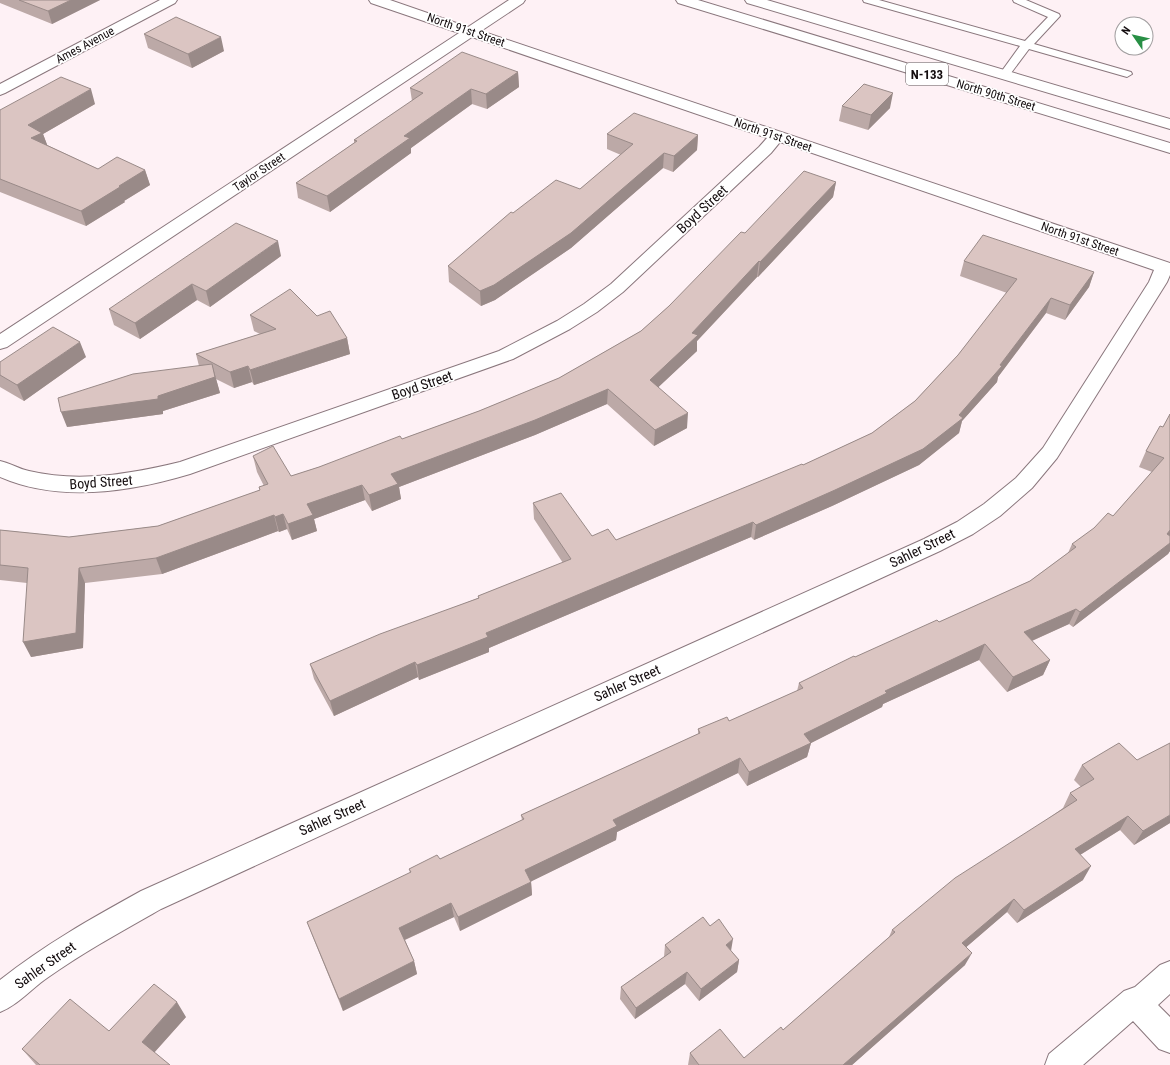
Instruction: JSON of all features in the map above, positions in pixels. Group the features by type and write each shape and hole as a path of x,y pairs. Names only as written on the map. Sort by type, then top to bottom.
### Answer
{"street":[{"name":"Ames Avenue","path":"0,90 170,0"},
{"name":"North 91st Street","path":"376,0 1167,268"},
{"name":"Taylor Street","path":"0,343 518,0"},
{"name":"North 90th Street","path":"683,0 1170,148"},
{"name":"North 90th Street","path":"752,0 1170,124"},
{"name":"Boyd Street","path":"0,468 28,479 64,485 104,485 132,481 184,469 506,355 542,338 596,305 617,288 765,150 777,136"},
{"name":"Sahler Street","path":"0,998 36,969 84,937 151,900 925,548 965,528 992,510 1024,483 1050,453 1167,268"},
{"path":"1134,1001 1139,1003 1170,975"},
{"path":"1134,1001 1170,1038"},
{"path":"1060,1065 1134,1001"}],"lane":[{"path":"868,0 1127,74"},
{"path":"1004,75 1027,45 1055,16 1018,0"}],"building":[{"path":"19,0 71,0 48,11"},
{"path":"176,17 221,37 188,54 144,34"},
{"path":"462,52 518,72 486,94 471,89 404,136 410,138 327,196 296,183 357,141 354,140 423,93 410,88"},
{"path":"61,77 91,89 28,125 42,133 31,138 98,169 117,157 145,170 81,211 0,179 0,110"},
{"path":"864,84 893,93 871,115 842,106"},
{"path":"634,113 698,135 674,156 664,153 571,233 494,285 480,291 448,266 511,212 513,213 556,180 580,189 633,144 607,134"},
{"path":"804,171 836,182 760,262 759,261 692,333 698,335 650,380 688,413 655,430 608,389 535,420 391,474 398,484 369,495 362,485 307,504 313,515 288,524 283,514 275,517 274,515 156,558 79,568 76,633 23,642 28,568 0,565 0,530 69,537 158,526 260,490 259,487 268,484 253,456 273,446 291,476 400,436 402,439 479,411 559,378 641,331 669,306 741,232 745,233"},
{"path":"236,223 278,241 206,291 192,284 135,323 109,309"},
{"path":"983,235 1094,272 1070,305 1051,298 1000,365 1002,366 959,415 963,418 923,449 756,525 753,522 486,633 488,637 417,665 415,662 330,701 310,664 380,634 479,598 478,596 571,559 533,503 561,493 592,536 608,529 616,540 802,464 803,465 872,433 915,401 958,355 1017,279 964,261"},
{"path":"290,289 317,316 330,311 347,338 250,370 248,366 230,372 196,354 276,329 250,315"},
{"path":"53,327 80,342 17,385 0,375 0,362"},
{"path":"212,364 215,377 158,396 158,399 61,412 58,398 133,374"},
{"path":"1170,414 1170,530 1167,534 1170,536 1170,543 1080,612 1076,609 1024,632 1050,660 1013,677 985,644 885,691 887,693 804,734 811,743 749,772 740,758 613,820 617,826 525,870 531,882 458,917 451,903 399,928 414,961 339,999 307,922 411,872 409,869 437,855 440,859 524,819 521,815 700,733 698,729 727,717 729,721 803,688 799,683 854,656 855,657 937,620 939,622 1030,581 1076,547 1072,544 1094,528 1108,513 1113,516 1164,458 1146,451 1160,426 1163,427"},
{"path":"1119,743 1137,760 1170,743 1170,815 1143,831 1128,816 1075,849 1091,866 1024,910 1014,899 962,943 972,953 843,1065 699,1065 690,1053 720,1029 744,1058 781,1027 783,1030 895,932 892,930 955,878 1077,800 1070,793 1094,779 1082,765"},
{"path":"703,917 710,926 719,919 733,939 726,945 739,960 701,989 687,972 636,1008 621,987 671,952 665,945"},
{"path":"154,984 177,1002 142,1042 170,1065 40,1065 22,1049 70,999 109,1031"}]}
